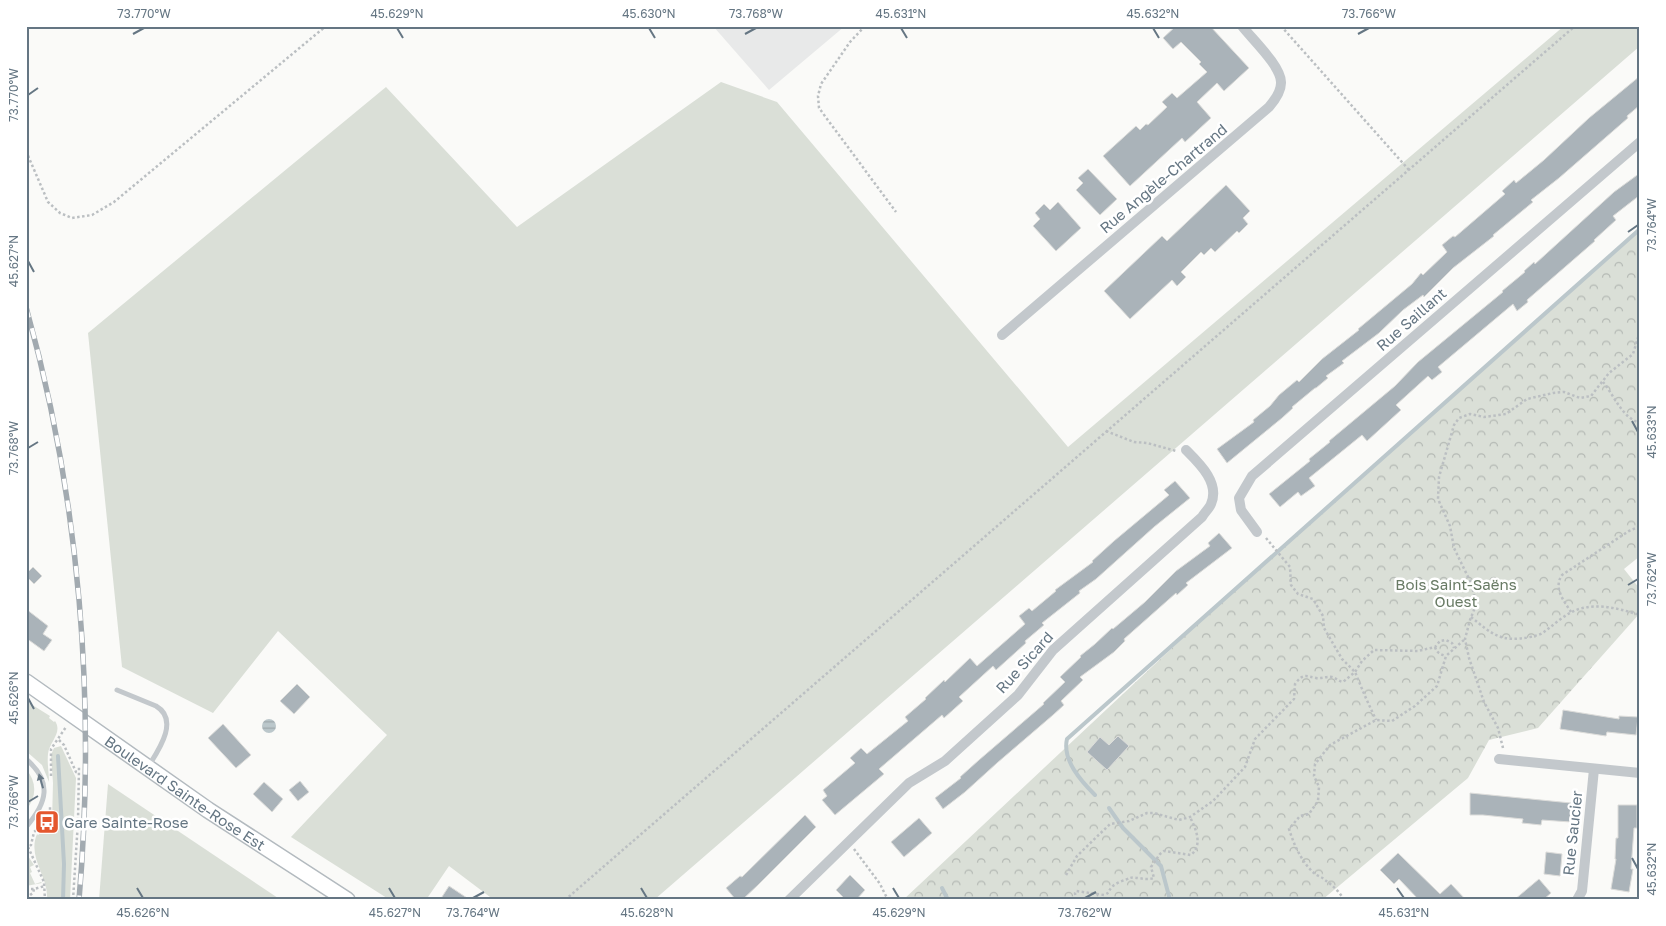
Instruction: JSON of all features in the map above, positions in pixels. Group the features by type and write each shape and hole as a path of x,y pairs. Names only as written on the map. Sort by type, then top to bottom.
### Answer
{"street":[{"name":"Rue Angèle-Chartrand","path":"1002,334 1255,120 1277,97 1282,84 1281,75 1242,26"},
{"name":"Rue Saillant","path":"1258,532 1241,510 1239,498 1252,476 1640,142"},
{"name":"Rue Sicard","path":"789,900 909,783 945,761 1018,695 1053,650 1202,517 1211,504 1213,487 1204,470 1186,450"},
{"name":"Boulevard Sainte-Rose Est","path":"26,682 208,810 347,900"},
{"path":"1501,759 1640,773"},
{"name":"Rue Saucier","path":"1577,900 1582,891 1594,769"}],"lane":[{"path":"117,690 161,709 168,722 165,735 147,768"},
{"path":"26,759 40,776 44,797 41,808 26,827"}],"path":[{"path":"26,151 48,202 60,212 72,218 92,215 114,202 326,26"},
{"path":"865,26 850,42 821,84 818,96 820,108 896,212"},
{"path":"1281,26 1408,170"},
{"path":"565,900 1575,26"},
{"path":"1501,759 1502,740 1498,728 1484,702 1469,658 1465,639 1475,601 1471,583 1454,548 1450,526 1438,499 1439,477 1454,425 1460,418 1470,414 1484,417 1506,414 1528,399 1553,393 1564,392 1574,397 1586,398 1591,396 1609,373 1633,354 1640,331"},
{"path":"1602,382 1612,393 1620,408 1634,421 1640,423"},
{"path":"1106,431 1134,442 1147,443 1179,452 1186,450"},
{"path":"1572,612 1561,596 1558,580 1562,575 1629,531 1640,526"},
{"path":"1258,532 1268,539 1290,567 1291,586 1298,594 1313,600 1323,616 1324,628 1328,636 1342,659 1355,672 1376,720"},
{"path":"1471,617 1503,639 1519,639 1541,634 1572,612 1594,606 1612,607 1640,615"},
{"path":"1344,900 1337,890 1324,878 1316,875 1304,861 1297,850 1289,829 1300,816 1309,814 1318,801 1319,787 1314,776 1315,764 1330,745 1376,720 1392,721 1415,706 1437,686 1446,656 1465,639"},
{"path":"1066,875 1077,856 1110,824 1130,820 1147,813 1179,820 1190,817 1213,800 1245,767 1255,739 1294,700 1295,684 1298,679 1307,675 1316,678 1330,676 1343,682 1355,672 1362,661 1374,650 1418,652 1435,647 1440,641 1446,640 1452,643 1454,648"},
{"path":"1435,647 1436,651 1446,656"},
{"path":"66,727 59,740 64,744 76,772 79,773"},
{"path":"73,900 80,767"},
{"path":"1076,900 1074,893 1076,891 1104,895 1108,894 1114,885 1128,879 1134,877 1144,880 1154,878 1151,867 1164,851 1191,855 1198,847 1198,842 1195,827 1190,817"},
{"path":"46,900 45,886 27,848 31,845 34,832 50,820"},
{"path":"848,842 880,884 888,900"},
{"path":"26,888 34,889 45,886"},
{"path":"26,898 33,893 34,889"}],"shaded area":[{"path":"713,26 845,26 769,90"},
{"path":"266,719 272,719 276,726 272,733 266,733 262,729 262,723"}],"green space":[{"path":"1564,26 1640,26 1640,46 654,900 494,900 449,866 426,900 390,900 291,837 387,735 278,631 213,713 122,667 88,333 386,87 517,227 721,82 777,102 1068,447"},
{"name":"Bois Saint-Saëns Ouest","path":"1640,230 1640,556 1624,569 1640,589 1640,613 1538,728 1489,740 1468,778 1322,900 903,900 1265,561"},
{"path":"26,701 50,716 49,718 55,721 57,725 57,734 48,754 49,782 42,765 26,751"},
{"path":"61,746 76,778 70,900 47,900 45,883 36,859 35,843 37,834 42,832 41,830 52,821 53,783 51,755 54,748"},
{"path":"26,769 34,784 34,795 26,810"},
{"path":"108,784 281,900 99,900"},
{"path":"26,853 34,865 30,867 32,872 30,873 35,884 42,883 26,886"}],"building":[{"path":"1176,26 1210,26 1249,68 1224,91 1217,83 1197,102 1211,118 1185,142 1182,138 1130,186 1103,156 1136,126 1140,130 1146,124 1148,125 1167,107 1162,102 1172,93 1177,98 1207,72 1199,64 1201,62 1181,42 1173,49 1163,38"},
{"path":"1640,76 1640,105 1627,116 1628,118 1531,200 1533,202 1494,236 1453,268 1424,297 1423,295 1403,310 1379,333 1342,361 1344,363 1326,376 1328,378 1227,463 1217,449 1254,422 1253,420 1270,406 1279,395 1297,380 1299,382 1322,359 1412,284 1421,273 1423,275 1447,252 1442,245 1453,236 1455,237 1505,194 1502,191 1514,180 1516,183 1544,160 1589,118"},
{"path":"1088,169 1117,199 1100,215 1076,190 1083,183 1078,178"},
{"path":"1640,173 1640,195 1613,216 1616,220 1595,241 1527,300 1528,302 1517,311 1513,304 1438,367 1442,372 1432,380 1428,376 1396,405 1401,410 1367,441 1362,435 1309,478 1315,486 1301,496 1298,492 1280,507 1269,494 1310,461 1309,459 1329,441 1395,386 1418,362 1503,292 1524,271 1534,262 1535,264 1614,192"},
{"path":"1226,185 1250,211 1243,218 1248,224 1239,233 1237,231 1215,252 1211,248 1204,255 1201,252 1181,272 1186,277 1177,286 1172,280 1130,319 1104,291 1162,236 1167,241"},
{"path":"1058,202 1081,228 1056,251 1033,226 1040,219 1035,213 1044,204 1050,210"},
{"path":"1175,481 1190,498 1154,527 1096,579 1079,591 1080,593 1042,623 1044,625 996,670 993,666 959,697 963,701 944,718 942,715 879,769 884,774 835,815 822,800 827,796 823,790 855,763 850,758 861,748 867,754 908,721 905,717 970,658 977,666 1025,624 1019,616 1029,608 1032,611 1055,590 1093,562 1114,541 1169,495 1164,490"},
{"path":"1219,533 1232,548 1186,583 1188,585 1177,595 1176,593 1124,639 1125,641 1114,652 1080,677 1083,680 1061,701 1064,705 943,809 935,798 961,778 1044,704 1065,682 1060,677 1080,656 1145,602 1176,571 1210,546 1208,543"},
{"path":"33,567 42,576 34,584 26,576"},
{"path":"26,609 48,626 43,634 52,640 44,651 26,638"},
{"path":"297,684 310,697 294,714 280,701"},
{"path":"1563,710 1619,719 1619,716 1638,717 1636,735 1607,732 1606,736 1560,729"},
{"path":"223,724 251,755 236,768 208,738"},
{"path":"1118,736 1129,746 1107,770 1087,752 1100,737 1109,745"},
{"path":"300,781 309,792 298,801 289,790"},
{"path":"264,782 283,799 272,812 253,794"},
{"path":"1470,793 1571,803 1571,822 1542,820 1541,825 1522,823 1523,819 1470,815"},
{"path":"1618,805 1637,805 1637,828 1634,828 1631,869 1633,869 1629,892 1611,889 1616,859 1616,838 1618,838"},
{"path":"805,815 816,827 742,900 736,900 726,888 740,876 742,877"},
{"path":"919,818 932,833 904,857 891,842"},
{"path":"1546,852 1562,854 1560,876 1544,874"},
{"path":"1398,853 1440,894 1451,884 1466,900 1419,900 1399,879 1394,884 1380,870"},
{"path":"850,875 865,890 856,900 846,900 836,890"},
{"path":"1539,879 1551,893 1543,900 1514,900"},
{"path":"449,886 470,900 440,900"}],"waterway":[{"path":"1095,795 1074,770 1067,755 1067,739 1640,229"},
{"path":"58,756 64,864 63,900"},
{"path":"1109,808 1123,828 1161,866 1170,900"},
{"path":"942,888 948,900"}],"railway":[{"path":"26,307 44,379 59,453 71,527 79,601 84,676 85,750 84,825 79,900"}],"place":[{"name":"Gare Sainte-Rose","path":"47,822"}]}
